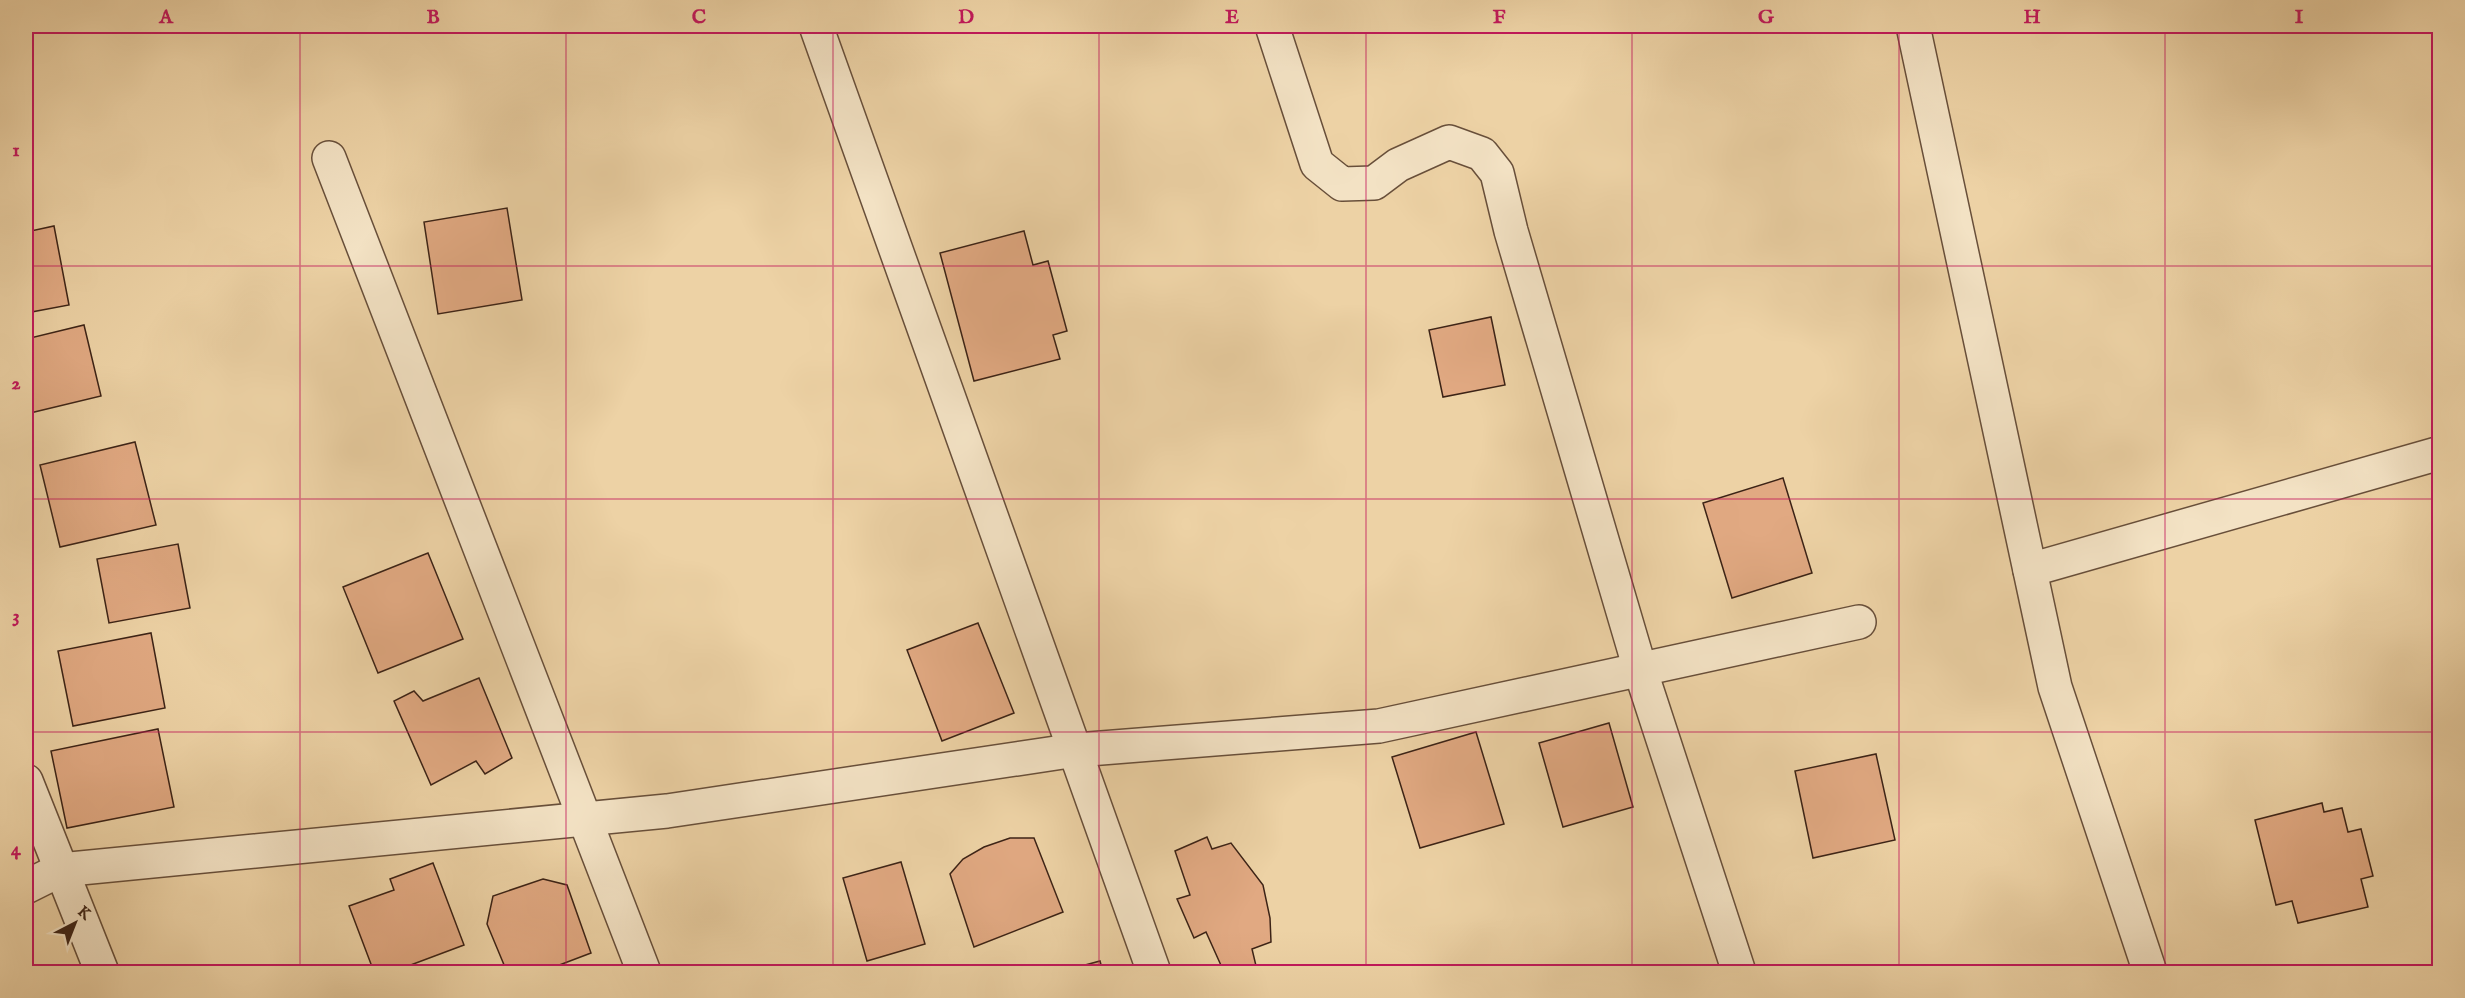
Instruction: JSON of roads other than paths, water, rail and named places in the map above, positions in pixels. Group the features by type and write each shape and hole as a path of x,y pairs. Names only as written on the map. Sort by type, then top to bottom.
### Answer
{"street":[{"path":"816,26 1154,972"},
{"path":"1272,26 1317,164 1342,184 1374,183 1398,165 1449,142 1482,154 1497,173 1511,231 1640,669 1739,972"},
{"path":"1913,26 2055,687 2150,972"},
{"path":"329,158 582,819 644,972"},
{"path":"2030,570 2439,453"},
{"path":"26,887 60,870 667,811 1076,750 1379,726 1859,622"},
{"path":"26,781 102,972"}]}
